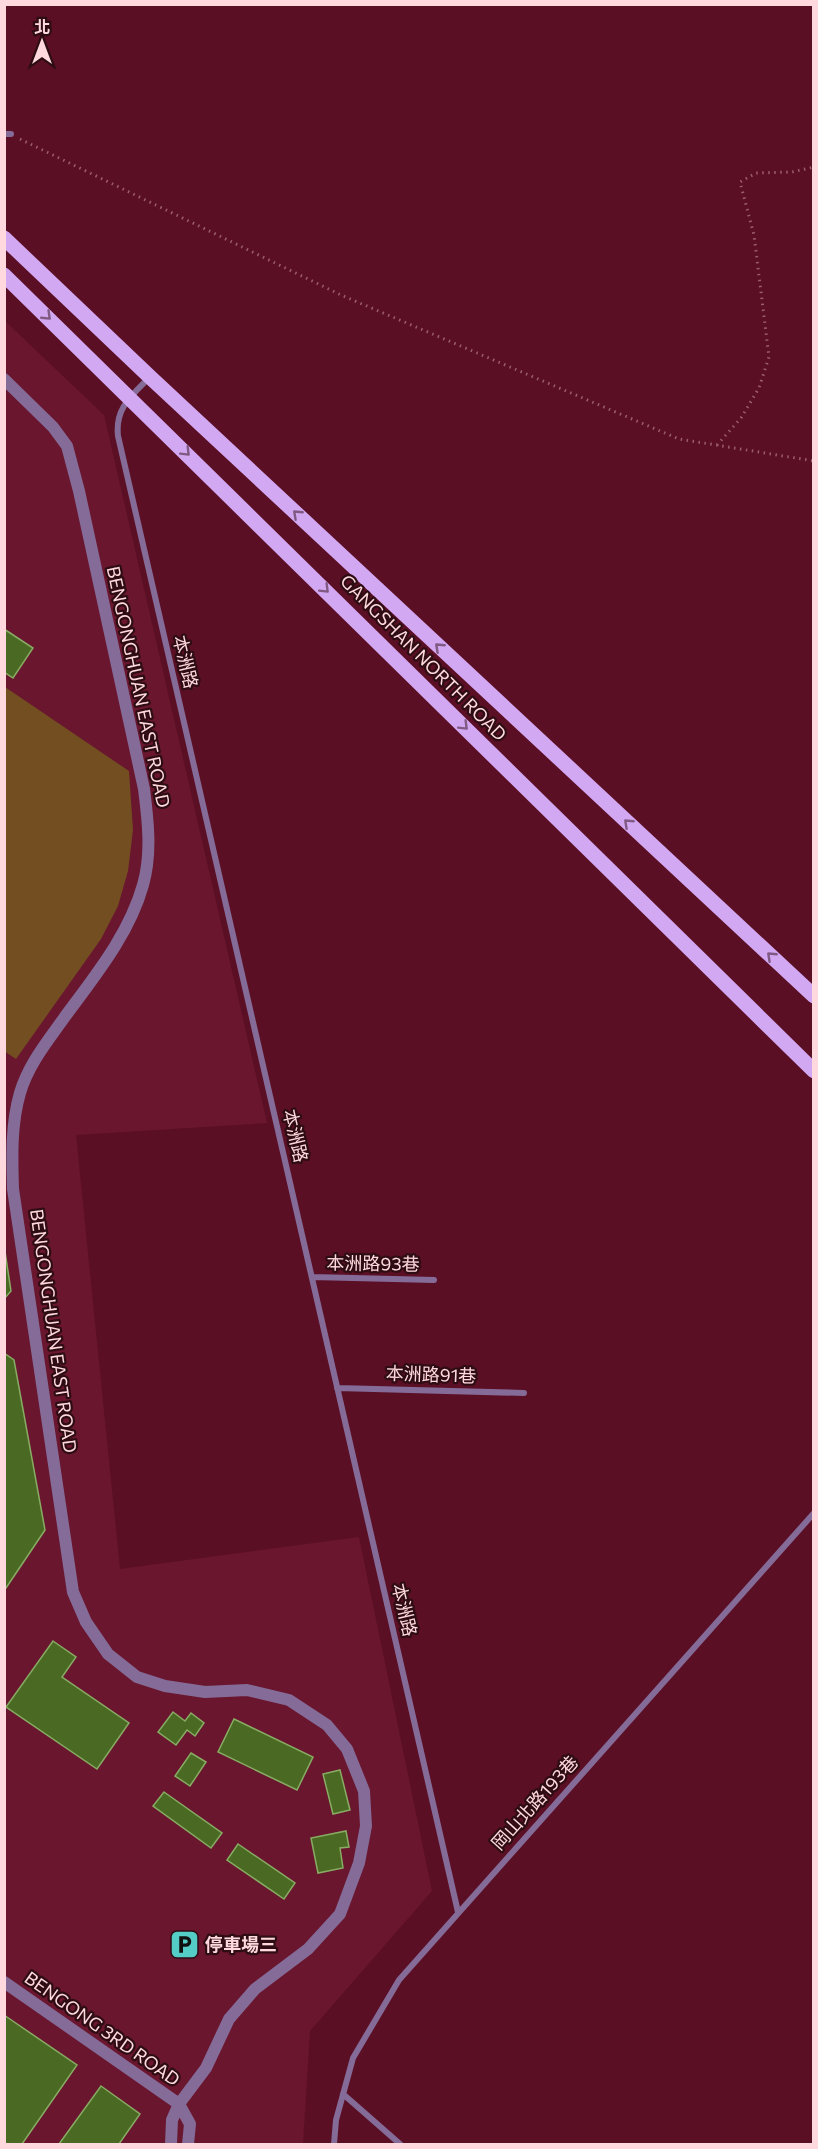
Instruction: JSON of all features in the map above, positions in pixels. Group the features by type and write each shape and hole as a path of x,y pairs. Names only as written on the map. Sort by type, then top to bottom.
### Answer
{"main road":[{"name":"GANGSHAN NORTH ROAD","path":"4,238 813,996"},
{"name":"GANGSHAN NORTH ROAD","path":"4,275 813,1071"}],"street":[{"name":"BENGONGHUAN EAST ROAD","path":"4,380 53,427 67,446 79,491 144,789 148,822 148,855 144,884 136,906 116,946 34,1060 20,1091 13,1122 13,1189 73,1592 86,1622 108,1654 137,1677 165,1686 205,1692 247,1690 289,1700 327,1725 347,1749 364,1791 366,1826 359,1863 340,1914 308,1949 255,1989 229,2019 206,2068 179,2104 172,2120 171,2145"},
{"path":"4,1197 17,1206"},
{"name":"BENGONG 3RD ROAD","path":"4,1982 179,2104"},
{"path":"179,2104 190,2124 188,2145"}],"lane":[{"name":"本洲路","path":"150,377 130,397 119,413 118,436 458,1912"},
{"name":"本洲路93巷","path":"312,1277 434,1280"},
{"name":"本洲路91巷","path":"337,1388 524,1393"},
{"name":"岡山北路193巷","path":"334,2145 336,2120 353,2058 399,1980 813,1513"},
{"path":"343,2094 400,2145"}],"path":[{"path":"8,134 341,295 679,439 813,461"},
{"path":"717,445 741,418 759,388 769,357 754,235 740,182 756,173 792,172 813,167"}],"shaded area":[{"path":"4,320 104,415 267,1123 76,1135 120,1569 359,1537 432,1891 310,2031 303,2144 5,2144"},
{"path":"5,687 129,771 133,830 128,871 118,906 101,939 16,1059 4,1051"}],"building":[{"path":"4,629 33,648 13,678 4,672"},
{"path":"4,1245 11,1291 4,1299"},
{"path":"4,1353 14,1360 45,1530 4,1591"},
{"path":"53,1641 76,1657 62,1677 129,1723 97,1769 6,1707"},
{"path":"173,1712 185,1721 191,1713 204,1723 195,1736 187,1730 176,1745 158,1732"},
{"path":"234,1719 313,1757 297,1790 218,1752"},
{"path":"191,1753 206,1762 190,1786 175,1776"},
{"path":"340,1770 350,1810 333,1814 323,1774"},
{"path":"164,1792 222,1833 211,1848 153,1806"},
{"path":"346,1831 349,1847 340,1848 343,1868 318,1873 311,1838"},
{"path":"238,1844 295,1883 284,1899 227,1860"},
{"path":"4,2015 77,2065 22,2144 4,2144"},
{"path":"101,2086 140,2114 119,2144 59,2144"}],"place":[{"name":"停車場三","path":"184,1945"}]}
